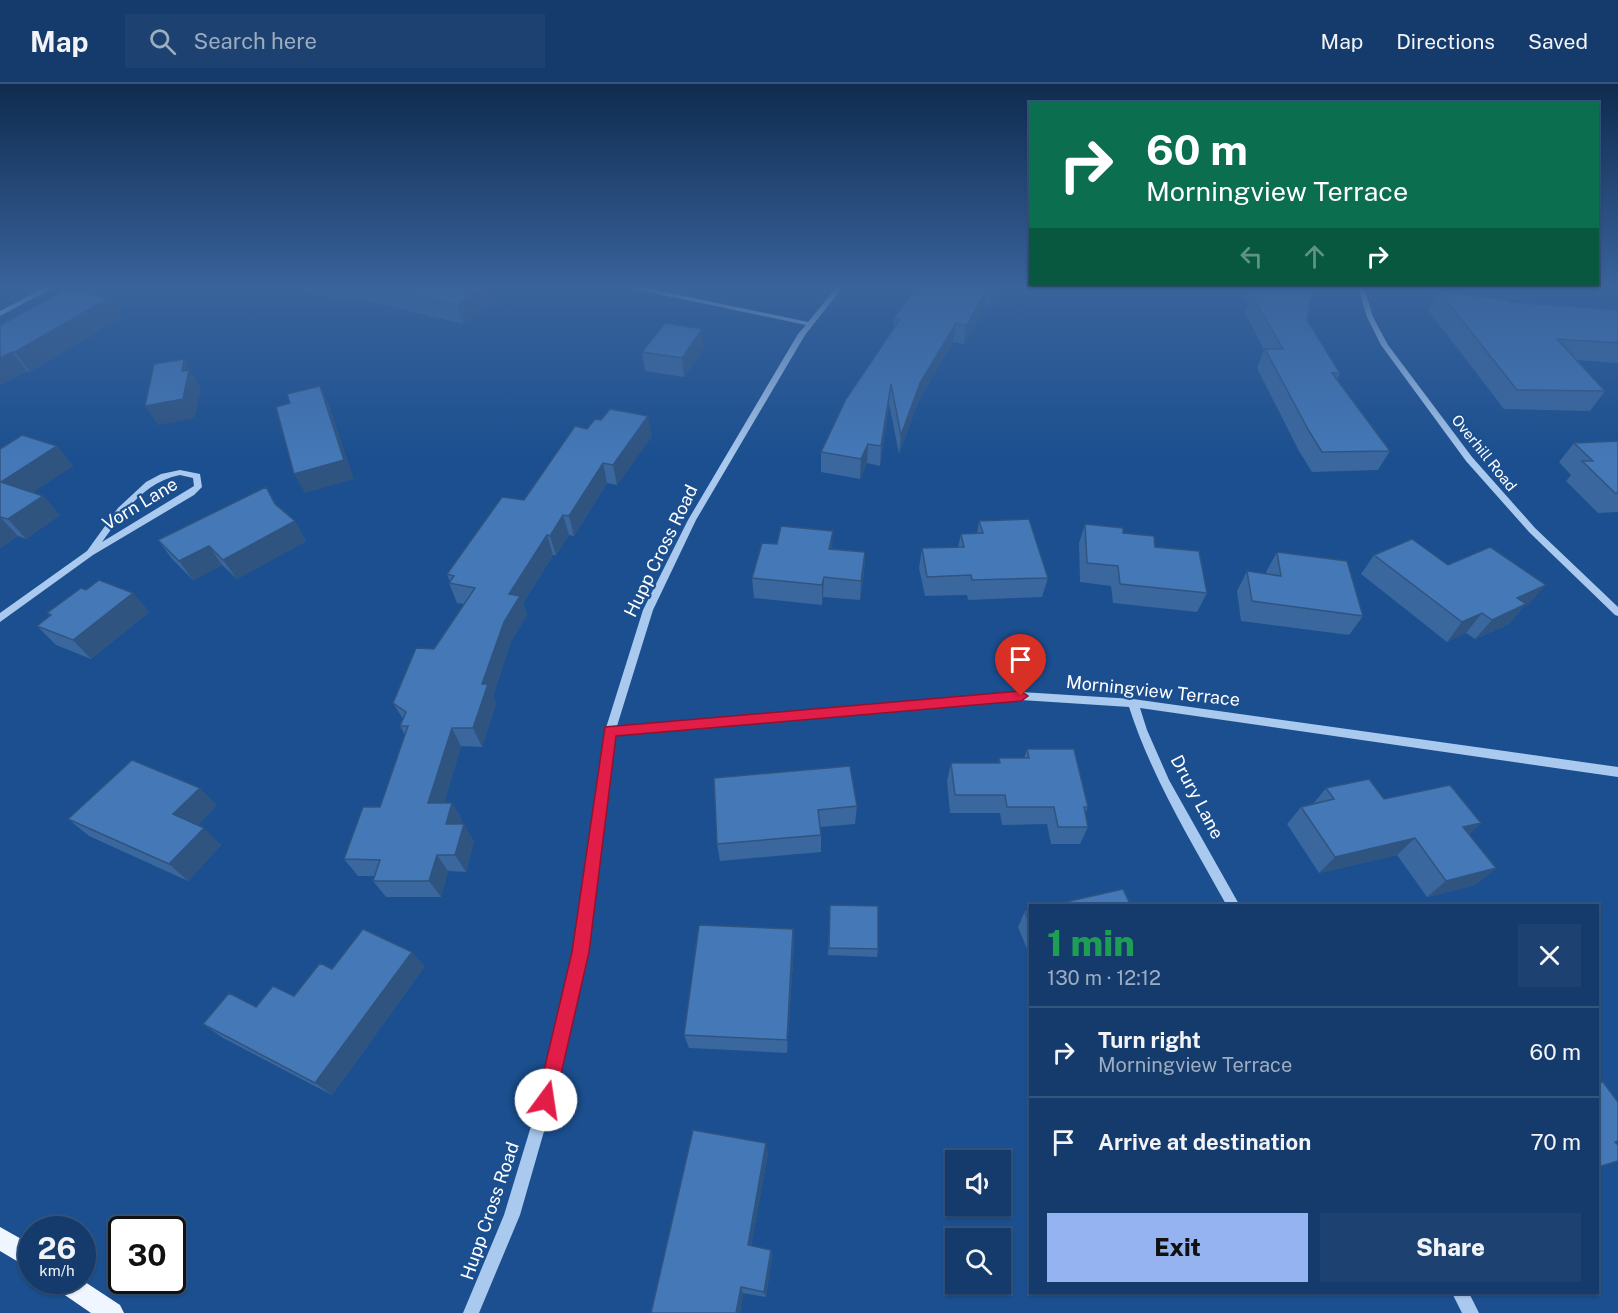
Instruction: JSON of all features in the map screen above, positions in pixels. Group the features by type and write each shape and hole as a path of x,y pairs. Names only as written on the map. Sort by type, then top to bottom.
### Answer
{"main road":[{"path":"0,1238 18,1250"},
{"path":"84,1294 112,1313"}],"street":[{"name":"Hupp Cross Road","path":"471,1313 512,1215 546,1100 567,1017 580,952 610,731 648,610 692,520 751,418 797,344"},
{"name":"Overhill Road","path":"1385,344 1396,363 1482,475 1520,518 1618,613"},
{"name":"Vorn Lane","path":"0,618 90,553 191,493 198,487 197,476 178,473 149,483 112,521 90,553"},
{"name":"Morningview Terrace","path":"610,731 1021,696 1133,703 1618,772"},
{"name":"Drury Lane","path":"1133,703 1142,733 1180,810 1233,904"},
{"path":"1461,1294 1471,1313"}],"building":[{"path":"0,344 28,344 15,352 0,358"},
{"path":"648,344 691,344 682,358 642,352"},
{"path":"883,344 943,344 920,383 901,435 891,384 881,446 868,444 861,459 821,452 846,399"},
{"path":"1280,344 1322,344 1340,373 1332,373 1390,451 1322,452 1265,349 1283,349"},
{"path":"1481,344 1562,344 1605,391 1517,390"},
{"path":"184,359 182,371 189,370 183,399 145,406 154,364"},
{"path":"320,386 344,460 294,474 276,407 290,403 287,394"},
{"path":"610,409 648,416 613,465 603,463 569,516 563,515 550,536 547,535 509,594 520,596 504,622 482,684 488,684 473,728 452,728 428,803 452,803 446,824 464,824 455,855 437,855 429,881 373,881 380,860 344,859 363,807 380,807 408,726 400,726 406,712 393,703 416,648 434,649 475,588 449,583 454,576 447,574 502,497 524,500 575,426 587,429 595,419 601,420"},
{"path":"22,435 57,446 1,482 43,496 8,519 0,517 0,449"},
{"path":"1618,441 1618,493 1615,493 1582,461 1593,461 1574,443"},
{"path":"266,487 275,504 295,521 223,560 209,546 179,561 158,540"},
{"path":"1029,519 1048,578 972,580 971,575 927,577 922,548 964,547 961,534 983,533 979,521"},
{"path":"1085,524 1123,528 1123,533 1154,536 1155,547 1199,551 1207,593 1120,584 1118,566 1087,563"},
{"path":"781,526 833,531 829,549 865,552 861,581 824,577 822,585 752,578 762,543 777,544"},
{"path":"1412,539 1448,565 1490,547 1546,585 1517,598 1526,604 1492,620 1482,613 1462,622 1374,555"},
{"path":"1277,552 1347,561 1363,616 1252,601 1247,571 1281,576"},
{"path":"99,580 133,593 73,640 37,626 51,615 47,613 81,588 86,590"},
{"path":"1027,749 1074,749 1088,807 1084,807 1088,827 1058,827 1054,807 1007,807 1005,795 955,795 951,763 1000,763 999,758 1029,758"},
{"path":"132,760 200,788 173,814 204,828 169,864 68,819"},
{"path":"850,766 857,806 818,810 821,835 717,844 714,778"},
{"path":"1369,779 1384,799 1450,785 1481,823 1463,827 1496,868 1446,881 1415,838 1335,857 1301,807 1334,799 1326,788"},
{"path":"1123,889 1130,904 1057,904"},
{"path":"830,905 878,906 878,949 829,948"},
{"path":"1029,910 1029,922 1025,911"},
{"path":"699,925 793,929 787,1040 684,1035"},
{"path":"363,929 412,952 315,1083 203,1024 229,993 256,1007 273,986 294,996 320,963 332,969"},
{"path":"1603,1082 1618,1102 1618,1141 1615,1142 1618,1145 1618,1161 1599,1167 1599,1083"},
{"path":"693,1130 766,1143 748,1245 771,1250 764,1292 741,1287 736,1313 651,1313"}],"route":[{"path":"546,1100 567,1017 580,952 610,731 1021,696"}]}
